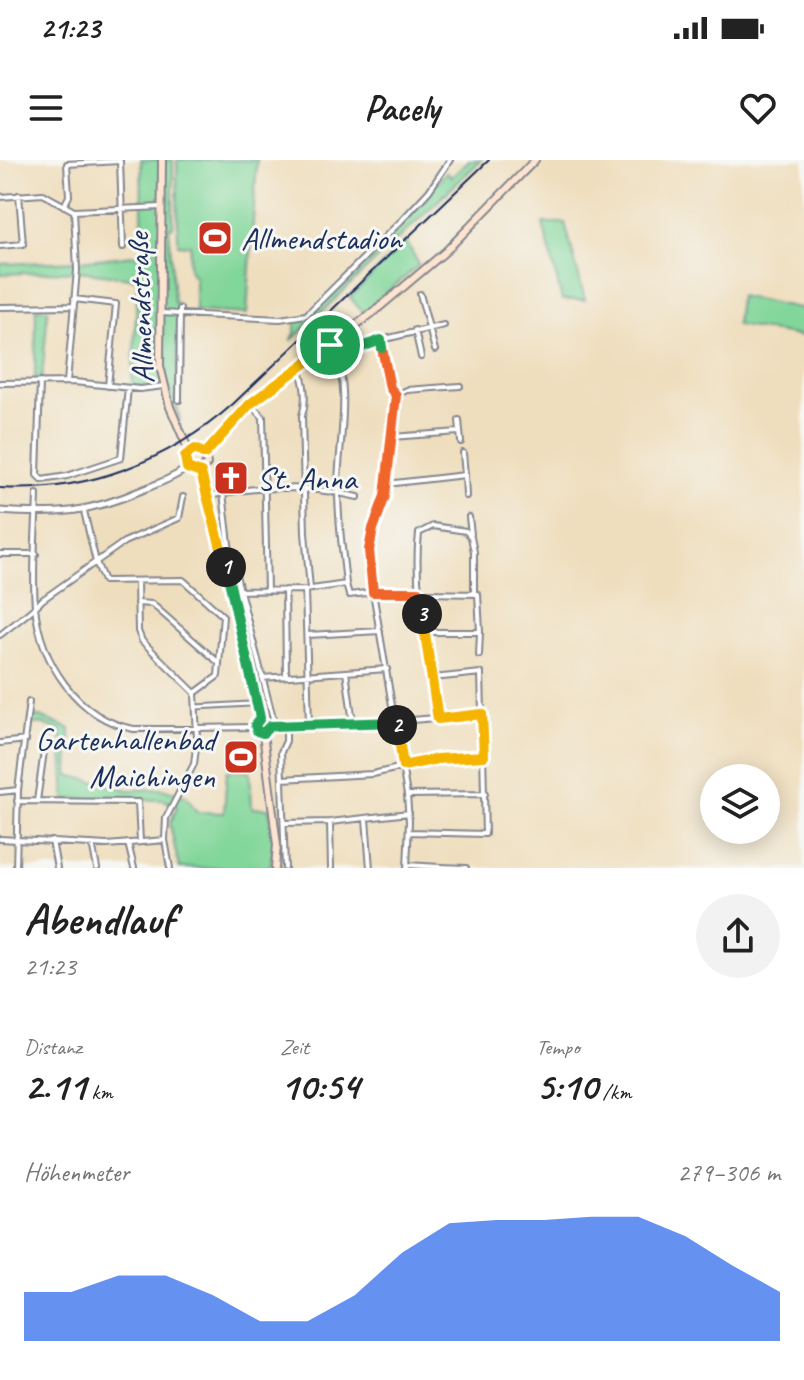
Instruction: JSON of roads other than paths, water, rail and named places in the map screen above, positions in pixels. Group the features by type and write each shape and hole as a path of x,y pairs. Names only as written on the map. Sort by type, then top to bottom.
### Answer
{"main road":[{"name":"Allmendstraße","path":"162,160 160,355 164,386 189,451"},
{"path":"205,454 250,404 406,286 470,228 535,160"},
{"path":"198,449 205,454 207,464 200,471 187,468 184,459 189,451 198,449"},
{"path":"200,471 235,591 260,718 255,727 263,733"},
{"path":"260,718 267,720 270,726 263,733"},
{"path":"263,733 275,822 275,868"}],"street":[{"path":"160,313 290,319 306,315 429,191 450,160"},
{"path":"64,206 69,196 67,164 120,161 123,247"},
{"path":"0,197 43,194 74,211 162,207"},
{"path":"0,246 23,244 19,195"},
{"path":"67,382 77,265 74,211"},
{"path":"420,294 435,350"},
{"path":"74,299 116,304 108,386"},
{"path":"0,307 73,306"},
{"path":"179,400 180,312"},
{"path":"337,356 415,330 444,325"},
{"path":"415,330 421,357"},
{"path":"381,340 390,388 396,395 386,484 369,550 373,592 407,795 407,867 466,868"},
{"path":"330,345 341,369 343,401 338,492 346,584 349,595 366,593"},
{"path":"298,367 302,375 305,406 302,416 309,724"},
{"path":"40,382 38,478 67,476 121,458 128,388"},
{"path":"0,383 67,382 148,389 164,386"},
{"path":"396,395 407,390 460,386"},
{"path":"250,404 263,417 267,590"},
{"path":"459,420 461,442"},
{"path":"392,437 459,432"},
{"path":"463,453 466,496"},
{"path":"0,511 84,511 120,500 187,468"},
{"path":"386,484 465,475"},
{"path":"208,496 264,487 304,487 358,497"},
{"path":"223,493 235,591 273,718"},
{"path":"37,494 35,609 56,672 76,697 95,714 134,729 255,727"},
{"path":"0,635 26,612 35,609 42,600 96,562 143,532 179,518 183,497"},
{"path":"84,511 96,562 104,581 183,580 223,616 218,676 195,693"},
{"path":"469,517 480,632 479,655"},
{"path":"438,719 418,592 416,561 419,533 433,526 466,531 471,537"},
{"path":"0,554 36,554"},
{"path":"137,581 138,631 142,641 195,693 194,764 166,818 165,840 170,868"},
{"path":"235,591 307,590 346,584"},
{"path":"285,590 286,676"},
{"path":"373,592 476,594"},
{"path":"137,603 152,604 219,663"},
{"path":"308,635 380,631"},
{"path":"425,632 480,632"},
{"path":"262,678 387,669"},
{"path":"346,672 353,723"},
{"path":"409,832 485,834 481,673 433,678"},
{"path":"16,868 17,801 29,702"},
{"path":"196,707 250,704"},
{"path":"270,726 397,722 482,714"},
{"path":"285,868 281,752 286,741 286,725"},
{"path":"0,743 26,740"},
{"path":"37,801 45,744"},
{"path":"282,779 373,774 437,759 484,756"},
{"path":"0,792 18,790"},
{"path":"407,795 485,794"},
{"path":"17,801 138,802 140,842"},
{"path":"284,823 330,822 409,813"},
{"path":"366,819 370,868"},
{"path":"330,822 331,868"},
{"path":"0,839 92,844 165,840"},
{"path":"52,841 57,868"},
{"path":"128,843 134,868"},
{"path":"92,844 97,868"}],"railway":[{"path":"0,488 64,485 95,479 154,457 182,442 233,404 489,160"}],"place":[{"name":"Allmendstadion","path":"215,238"},
{"name":"St. Anna","path":"231,478"},
{"name":"Gartenhallenbad Maichingen","path":"241,757"}]}
